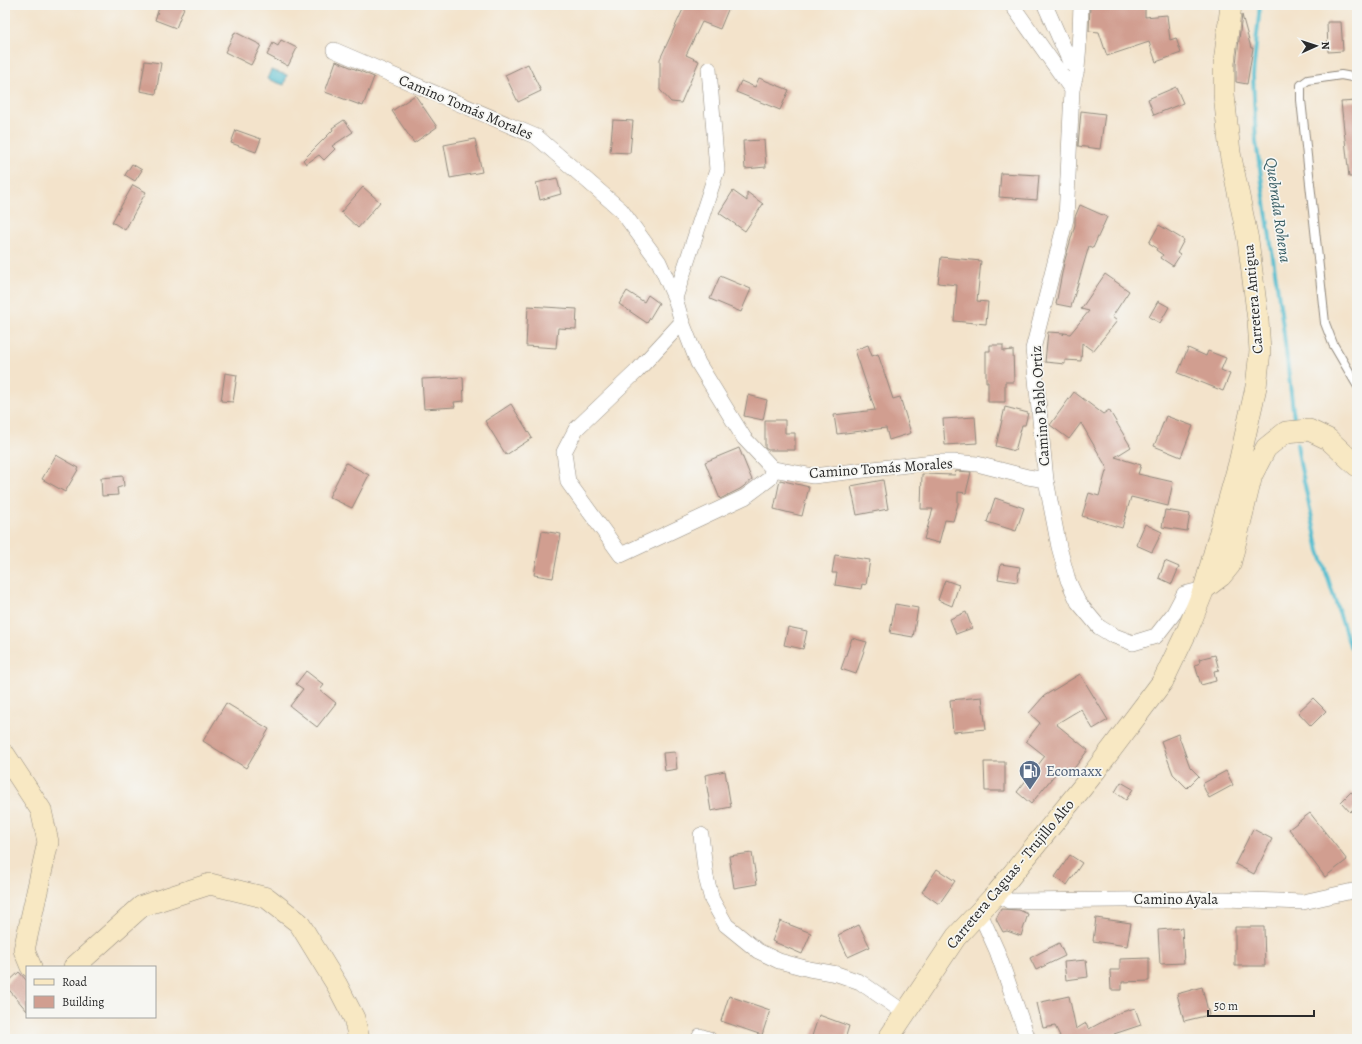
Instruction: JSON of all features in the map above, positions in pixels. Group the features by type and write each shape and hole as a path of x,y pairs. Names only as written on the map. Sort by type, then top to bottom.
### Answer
{"street":[{"path":"1012,5 1072,90"},
{"path":"1045,5 1070,62 1077,69"},
{"name":"Camino Pablo Ortiz","path":"1081,5 1077,69 1072,90 1066,219 1033,349 1046,480 1060,547 1068,580 1078,602 1099,627 1112,635 1132,643 1156,636 1174,613 1184,594 1204,589"},
{"name":"Carretera Antigua","path":"1204,589 1239,463 1256,387 1260,351 1258,320 1248,240 1230,153 1224,94 1224,63 1231,5"},
{"name":"Camino Tomás Morales","path":"334,50 537,136 621,210 660,262 698,363 744,438 773,469 813,476 933,462 954,462 977,464 1046,480"},
{"path":"674,298 717,170 709,69"},
{"path":"682,322 637,371 576,429 564,452 568,482 621,555 745,497 769,480 773,469"},
{"path":"1204,589 1221,576 1230,565 1252,475 1266,448 1286,432 1309,430 1328,439 1357,466"},
{"name":"Carretera Caguas - Trujillo Alto","path":"888,1039 956,937 997,892 1089,779 1164,681 1188,629 1204,589"},
{"path":"5,755 41,810 48,842 24,950 31,966"},
{"path":"701,835 706,876 712,900 726,925 758,951 779,961 837,974 860,982 904,1013"},
{"path":"75,966 142,906 210,884 268,898 299,923 337,985 354,1018 359,1039"},
{"name":"Camino Ayala","path":"997,892 1009,901 1224,899 1303,902 1356,888"},
{"path":"980,911 997,951 1028,1039"}],"lane":[{"path":"1357,78 1341,75 1308,80 1302,85 1301,100 1325,323 1333,344 1357,385"}],"water":[{"path":"271,70 287,75 284,85 267,79"}],"building":[{"path":"160,5 185,5 176,28 155,20"},
{"path":"685,5 730,5 720,29 702,22 686,55 699,61 681,103 671,102 660,90 660,59"},
{"path":"1090,5 1145,5 1145,17 1167,15 1170,40 1176,38 1181,53 1156,62 1149,42 1107,56 1099,32 1089,31"},
{"path":"1242,15 1251,48 1253,48 1247,84 1236,82 1236,64"},
{"path":"1327,22 1341,22 1343,51 1328,52"},
{"path":"235,32 261,45 251,65 225,52"},
{"path":"281,40 297,48 288,66 267,55 273,43 278,46"},
{"path":"145,61 161,63 156,94 140,91"},
{"path":"336,61 374,77 363,106 325,92"},
{"path":"528,64 541,91 518,102 505,75"},
{"path":"759,78 789,90 780,110 736,92 741,81 755,87"},
{"path":"1176,87 1183,103 1154,115 1148,99"},
{"path":"415,95 437,127 414,143 392,111"},
{"path":"1357,101 1357,177 1349,177 1341,102"},
{"path":"1081,111 1105,114 1100,149 1078,146"},
{"path":"344,120 353,132 332,146 335,149 324,160 319,155 306,164 303,160 333,130 332,128"},
{"path":"613,120 633,121 630,153 610,152"},
{"path":"236,130 261,139 256,152 231,143"},
{"path":"475,139 482,172 450,178 444,145"},
{"path":"764,140 766,167 745,169 743,141"},
{"path":"132,164 142,170 135,181 125,175"},
{"path":"1001,173 1039,175 1037,200 999,197"},
{"path":"557,178 561,194 540,200 536,183"},
{"path":"133,185 146,192 125,230 112,222"},
{"path":"363,187 380,202 358,228 341,212"},
{"path":"733,191 747,201 747,192 763,204 745,231 719,213"},
{"path":"1080,205 1107,217 1093,248 1089,246 1071,307 1056,304 1064,263 1075,225 1075,217"},
{"path":"1159,225 1184,240 1177,253 1180,255 1173,266 1161,258 1163,255 1156,250 1157,248 1149,243"},
{"path":"941,257 981,261 977,301 988,302 986,324 954,321 957,285 938,283"},
{"path":"1105,274 1129,291 1112,317 1117,321 1093,351 1082,343 1081,361 1065,360 1065,364 1045,362 1048,332 1070,334 1089,311 1081,309"},
{"path":"720,276 751,289 741,312 710,299"},
{"path":"627,291 644,302 648,295 659,303 647,323 619,304"},
{"path":"1158,301 1169,307 1160,323 1149,317"},
{"path":"528,306 577,309 576,329 558,328 556,348 526,346"},
{"path":"868,345 872,356 878,354 893,399 900,397 911,433 889,440 886,428 837,434 834,415 875,410 855,350"},
{"path":"990,345 1003,345 1003,351 1013,350 1014,382 1005,382 1005,402 988,402 988,382 986,382 986,351 990,351"},
{"path":"1188,348 1206,356 1208,351 1226,358 1221,370 1230,374 1223,391 1178,373"},
{"path":"225,373 237,375 233,402 221,401"},
{"path":"463,377 464,401 454,402 455,407 424,409 422,379"},
{"path":"1074,392 1103,414 1109,410 1131,447 1115,457 1141,465 1138,474 1173,482 1168,506 1131,497 1122,528 1082,516 1089,493 1099,496 1107,468 1081,423 1069,439 1050,425"},
{"path":"748,395 767,400 763,420 744,416"},
{"path":"511,404 532,438 506,455 485,421"},
{"path":"1005,407 1028,413 1025,425 1022,425 1015,451 996,446"},
{"path":"1166,416 1193,426 1181,457 1154,446"},
{"path":"975,417 977,443 945,445 943,419"},
{"path":"765,420 785,420 785,433 795,433 795,450 768,450 765,448"},
{"path":"739,448 752,480 740,489 720,499 705,462"},
{"path":"56,455 79,468 65,492 42,479"},
{"path":"346,463 369,475 352,508 329,497"},
{"path":"956,471 971,472 966,493 958,492 958,504 953,521 945,520 939,543 924,539 933,509 921,509 922,474 955,475"},
{"path":"123,476 124,486 117,488 118,495 102,496 101,478"},
{"path":"780,480 809,487 802,516 774,509"},
{"path":"883,480 888,509 857,515 851,486"},
{"path":"995,498 1024,508 1016,531 987,522"},
{"path":"1165,510 1190,514 1187,531 1162,527"},
{"path":"1145,524 1162,532 1152,552 1136,545"},
{"path":"542,531 561,534 553,578 534,575"},
{"path":"835,555 870,560 866,585 862,584 861,589 835,585 837,573 832,573"},
{"path":"1165,561 1179,567 1172,584 1159,578"},
{"path":"1001,564 1020,567 1017,582 998,579"},
{"path":"945,580 959,585 952,606 938,600"},
{"path":"895,604 918,608 913,637 890,633"},
{"path":"966,612 972,628 956,634 950,619"},
{"path":"788,627 807,631 803,649 784,645"},
{"path":"852,638 867,642 856,674 841,669"},
{"path":"1215,655 1219,670 1214,671 1216,681 1201,685 1195,665 1200,663 1199,659"},
{"path":"306,671 324,685 320,690 336,703 317,727 290,706 303,689 296,684"},
{"path":"1080,674 1108,720 1093,729 1081,709 1056,724 1088,750 1069,775 1060,768 1031,804 1017,792 1045,756 1026,741 1040,723 1029,713 1044,696"},
{"path":"982,697 986,729 953,732 950,700"},
{"path":"1313,698 1326,711 1311,726 1298,712"},
{"path":"226,703 269,729 246,768 203,741"},
{"path":"1178,734 1190,767 1199,776 1187,788 1173,774 1161,741"},
{"path":"675,752 677,769 665,771 663,753"},
{"path":"984,762 1005,762 1005,791 985,791"},
{"path":"725,771 731,807 711,811 705,775"},
{"path":"1226,771 1233,785 1209,798 1202,784"},
{"path":"1121,782 1133,789 1126,800 1115,792"},
{"path":"1351,792 1357,797 1357,805 1350,812 1341,802"},
{"path":"1310,813 1347,860 1325,877 1289,829"},
{"path":"1253,829 1272,839 1254,874 1235,864"},
{"path":"752,853 757,884 734,888 729,856"},
{"path":"1070,855 1082,863 1067,885 1055,877"},
{"path":"937,869 955,881 939,904 922,892"},
{"path":"1001,909 1019,910 1028,914 1021,936 1007,931 1003,932 996,919"},
{"path":"1096,918 1131,923 1127,946 1093,941"},
{"path":"780,921 811,933 802,954 772,941"},
{"path":"859,925 870,947 848,957 838,935"},
{"path":"1235,927 1264,927 1265,966 1235,966"},
{"path":"1182,928 1184,963 1160,964 1158,930"},
{"path":"1059,943 1065,956 1036,970 1030,958"},
{"path":"1149,958 1149,981 1122,982 1122,990 1111,990 1110,970 1120,970 1120,959"},
{"path":"1086,960 1088,977 1066,980 1064,962"},
{"path":"19,972 26,980 26,1010 5,985"},
{"path":"1202,987 1209,1015 1184,1021 1177,994"},
{"path":"729,996 770,1010 762,1035 721,1021"},
{"path":"1069,996 1076,1029 1086,1023 1089,1029 1119,1013 1135,1008 1141,1025 1114,1034 1117,1039 1055,1039 1060,1036 1055,1026 1043,1028 1037,1003"},
{"path":"819,1015 849,1026 845,1039 811,1039"}],"waterway":[{"name":"Quebrada Rohena","path":"1260,5 1253,75 1256,142 1283,326 1294,418"},
{"name":"Quebrada Rohena","path":"1297,444 1319,551 1350,646 1357,654"}],"place":[{"name":"Ecomaxx","path":"1030,790"}]}
